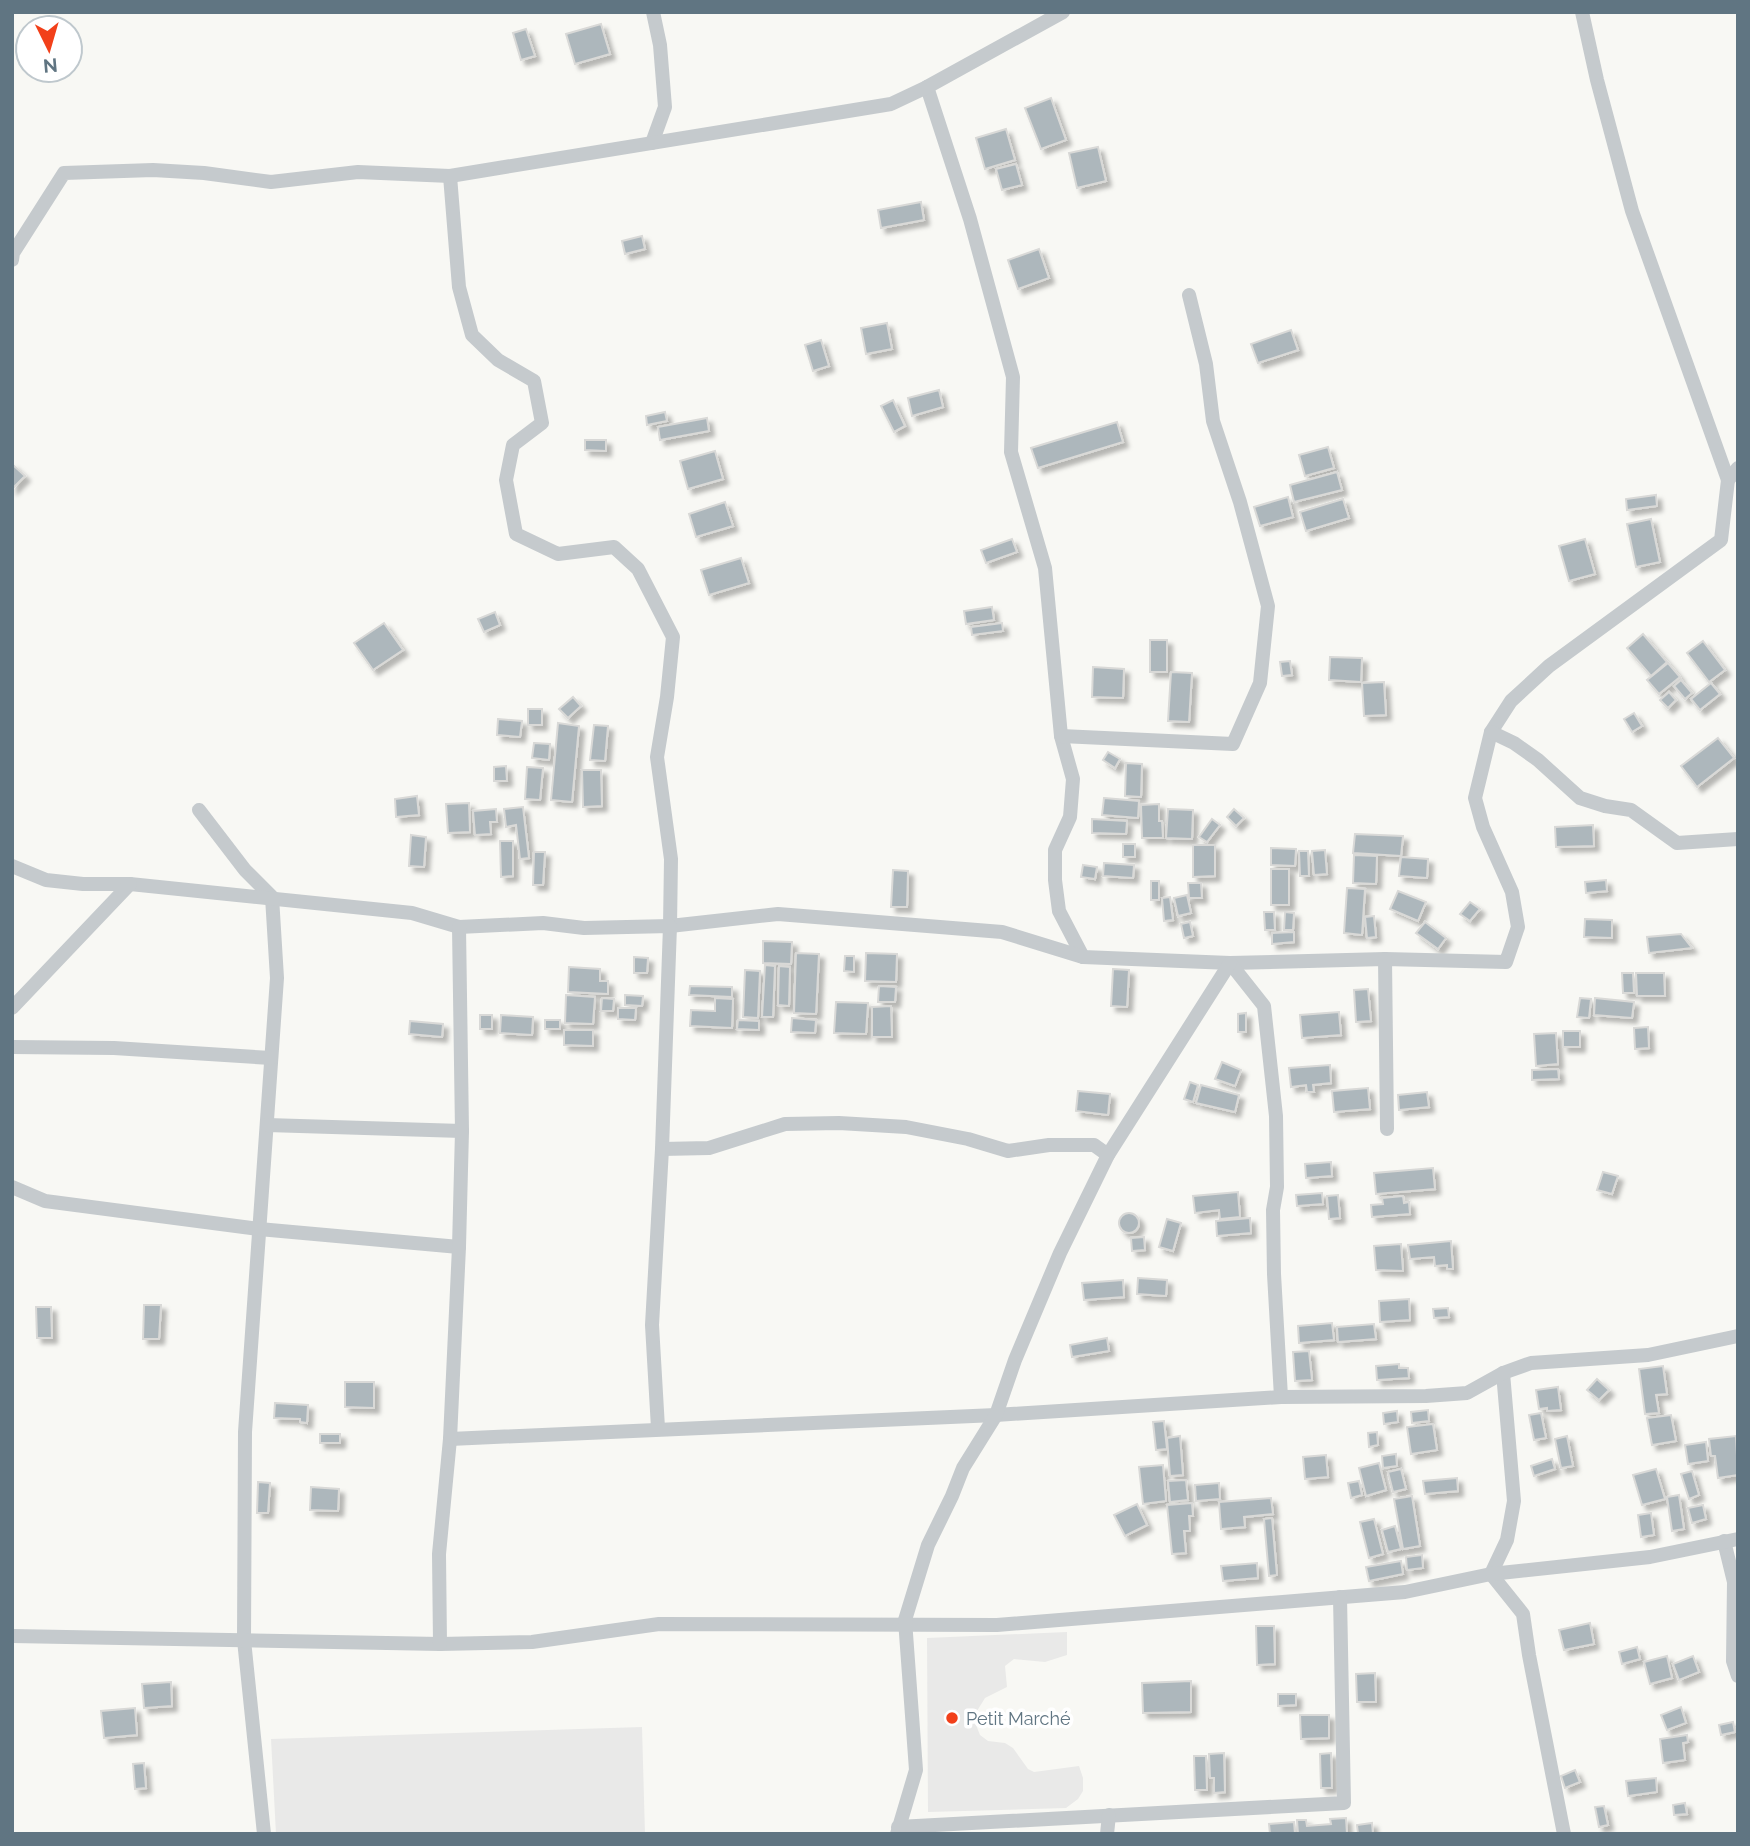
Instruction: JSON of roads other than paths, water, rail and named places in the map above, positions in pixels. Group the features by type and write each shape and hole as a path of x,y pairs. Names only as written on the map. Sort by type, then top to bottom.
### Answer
{"street":[{"path":"652,143 665,107 660,44 653,12"},
{"path":"12,260 13,253 64,173 153,170 271,181 358,172 450,176 891,104 1063,12"},
{"path":"12,866 46,880 83,884 130,884 412,912 459,927 543,923 584,928 670,926 778,914 1002,932 1083,957 1230,963 1385,958 1506,962 1518,927 1512,892 1483,827 1475,798 1491,732 1511,701 1549,666 1721,540 1728,480 1632,211 1582,12"},
{"path":"927,87 970,219 1013,377 1011,452 1045,568 1061,736 1073,779 1070,817 1055,850 1055,880 1059,911 1083,957"},
{"path":"450,176 459,287 472,335 498,360 534,381 542,422 513,445 506,480 516,534 558,554 614,547 638,569 673,637 657,757 671,859 662,1149 652,1325 658,1428"},
{"path":"1061,736 1233,744 1260,684 1268,606 1240,502 1213,421 1206,364 1189,295"},
{"path":"1728,480 1738,467"},
{"path":"1491,732 1514,743 1538,760 1580,797 1605,806 1631,810 1676,844 1738,839"},
{"path":"199,810 245,870 272,897 276,978 245,1432 244,1640 264,1834"},
{"path":"12,1008 130,884"},
{"path":"440,1644 439,1554 450,1438 459,1247 462,1131 459,927"},
{"path":"1385,958 1387,1129"},
{"path":"1230,963 1108,1155 1055,1265 1015,1360 996,1415 963,1468 928,1545 905,1625 916,1770 897,1830 1344,1802 1339,1597"},
{"path":"1230,963 1264,1006 1276,1116 1274,1286 1280,1397"},
{"path":"12,1047 114,1048 271,1058"},
{"path":"662,1149 709,1148 785,1124 839,1123 906,1128 968,1139 1008,1151 1049,1146 1094,1145 1108,1155"},
{"path":"267,1125 462,1131"},
{"path":"12,1187 45,1201 259,1229 459,1247"},
{"path":"450,1438 996,1415 1280,1397 1426,1396 1467,1393 1503,1373 1531,1363 1648,1354 1738,1336"},
{"path":"1491,1574 1507,1539 1514,1501 1503,1373"},
{"path":"12,1636 440,1644 532,1642 659,1624 997,1625 1405,1592 1491,1574 1650,1557 1731,1540 1734,1582 1733,1661 1738,1676"},
{"path":"1491,1574 1523,1614 1563,1834"},
{"path":"1107,1834 1109,1815"}],"place":[{"name":"Petit Marché","path":"952,1718"}]}
